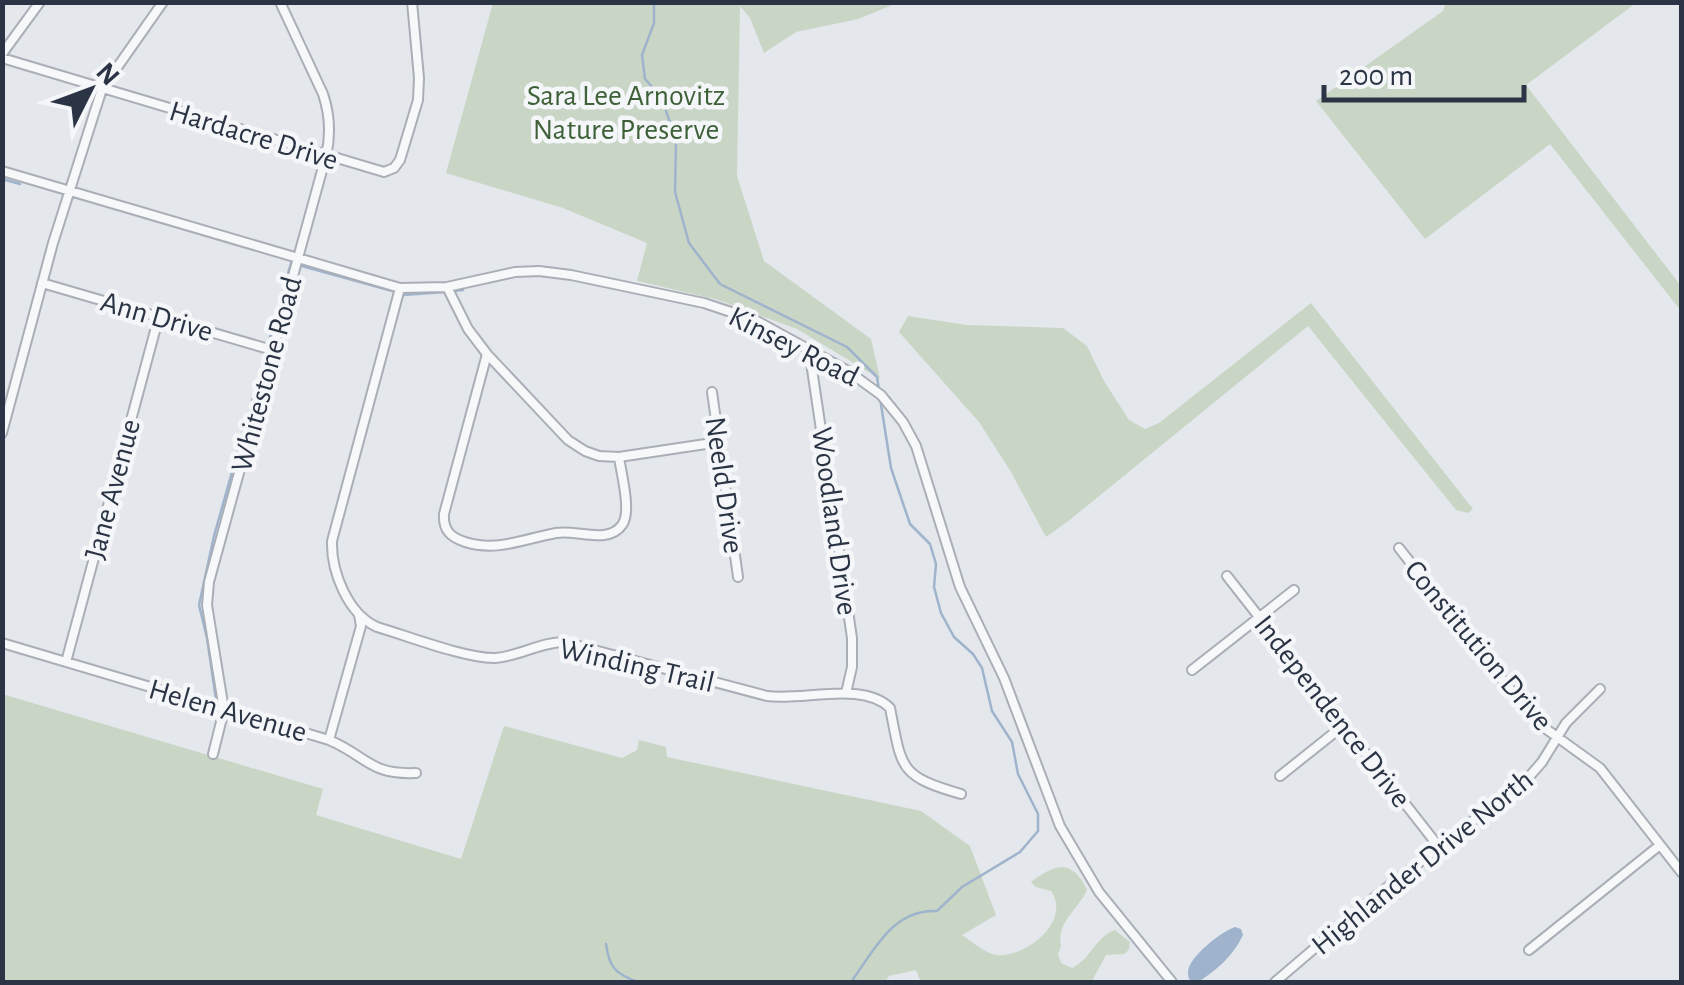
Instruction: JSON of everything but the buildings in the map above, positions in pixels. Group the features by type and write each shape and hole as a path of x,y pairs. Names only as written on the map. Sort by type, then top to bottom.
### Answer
{"street":[{"path":"2,56 40,2"},
{"path":"2,433 65,190 102,89 163,2"},
{"name":"Whitestone Road","path":"212,754 224,710 207,593 326,156 330,126 326,100 280,2"},
{"name":"Hardacre Drive","path":"2,56 377,172 391,170 398,163 419,96 412,2"},
{"name":"Kinsey Road","path":"2,171 400,288 446,287 515,272 558,272 723,308 755,320 871,386 886,399 916,446 960,586 1004,678 1060,826 1099,892 1172,982"},
{"name":"Ann Drive","path":"42,283 272,350"},
{"path":"446,287 468,329 487,354 575,446 592,454 619,457 718,442"},
{"path":"359,615 336,572 332,540 400,288"},
{"name":"Jane Avenue","path":"66,662 159,316"},
{"name":"Woodland Drive","path":"810,349 852,638 852,666 846,692"},
{"path":"487,354 444,514 444,526 452,536 493,547 560,532 612,534 627,513 619,457"},
{"name":"Neeld Drive","path":"712,392 738,577"},
{"name":"Constitution Drive","path":"1398,548 1534,721 1600,768 1682,873"},
{"name":"Independence Drive","path":"1227,576 1439,847"},
{"path":"1192,670 1294,590"},
{"name":"Winding Trail","path":"359,615 377,627 488,658 564,642 766,696 788,698 846,692"},
{"name":"Helen Avenue","path":"2,643 329,740 361,626 359,615"},
{"name":"Highlander Drive North","path":"1275,982 1374,898 1528,778 1577,711 1600,689"},
{"path":"846,692 886,704 891,711 896,748 908,769 925,782 961,794"},
{"path":"1280,776 1344,725"},
{"path":"329,740 381,770 416,774"},
{"path":"1529,950 1660,845"}],"green space":[{"name":"Sara Lee Arnovitz Nature Preserve","path":"493,3 892,3 858,19 796,32 764,53 750,18 740,6 737,176 764,261 871,339 880,379 797,329 715,299 637,281 647,243 563,208 446,173"},
{"path":"1446,3 1636,3 1526,85 1681,286 1681,311 1550,144 1425,239 1316,101 1443,11"},
{"path":"1311,303 1473,509 1468,513 1456,510 1308,326 1046,537 979,422 899,332 908,316 967,325 1063,328 1087,346 1129,420 1145,429 1159,423"},
{"path":"2,694 323,789 316,815 461,859 504,726 622,758 637,750 639,740 666,747 667,757 921,811 970,846 996,915 962,935 992,954 1020,950 1043,935 1051,925 1056,902 1051,891 1031,882 1062,867 1075,873 1087,890 1062,930 1058,954 1061,963 1072,968 1115,930 1130,942 1129,949 1125,954 1106,955 1095,982 921,982 916,970 889,976 885,982 3,982"}],"water":[{"path":"1235,927 1243,935 1230,956 1198,982 1190,981 1189,967 1199,953"}],"waterway":[{"path":"654,2 654,23 642,55 645,79 662,98 676,142 675,192 689,243 720,284 847,347 877,377 879,390"},
{"path":"2,179 20,184"},
{"path":"216,699 199,605 214,536 291,263 396,292"},
{"path":"453,291 463,290"},
{"path":"403,295 445,292"},
{"path":"851,982 896,924 921,912 937,911 962,887 1020,852 1038,831 1038,814 1018,774 1012,742 992,711 982,668 954,637 941,613 934,587 936,564 930,544 910,524 891,468 880,398"},
{"path":"606,944 615,969 638,982"}]}
